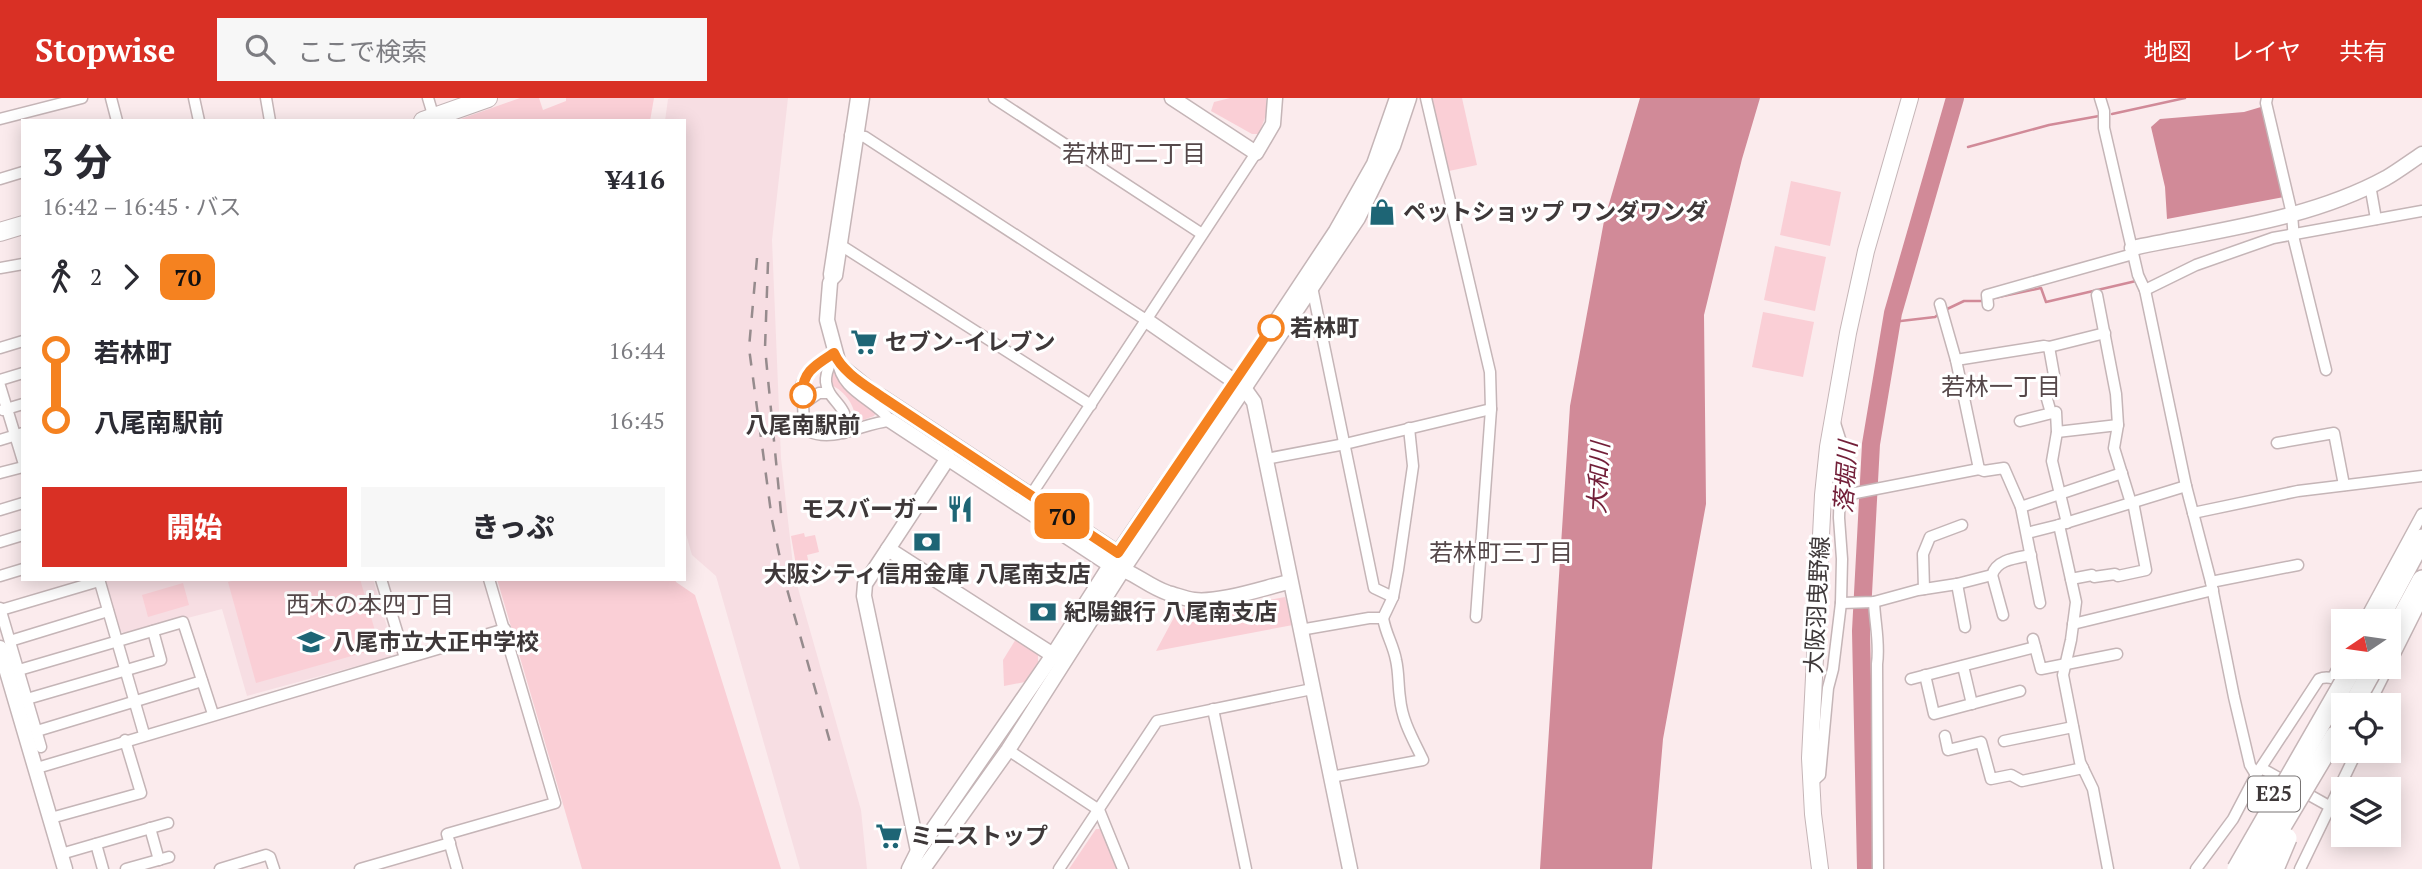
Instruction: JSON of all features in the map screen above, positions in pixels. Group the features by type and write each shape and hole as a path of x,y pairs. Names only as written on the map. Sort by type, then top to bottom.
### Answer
{"highway":[{"path":"2384,609 2422,539"},
{"path":"2401,619 2422,580"},
{"name":"E25","path":"2223,869 2331,729"},
{"name":"E25","path":"2237,869 2331,729"},
{"name":"E25","path":"2256,869 2331,731"},
{"path":"2274,869 2331,732"}],"main road":[{"path":"432,119 488,98"},
{"name":"大阪羽曳野線","path":"1820,869 1810,784 1810,758 1823,495 1832,416 1866,251 1910,98"},
{"path":"0,232 21,226"}],"street":[{"path":"0,118 82,98"},
{"path":"111,98 116,119"},
{"path":"194,98 199,119"},
{"path":"266,98 270,119"},
{"path":"428,98 429,119"},
{"path":"831,283 837,276 842,246 856,98"},
{"path":"864,98 854,135 829,274 831,283 827,320 839,369 848,385 886,414 891,421 1117,562"},
{"path":"994,98 1202,234"},
{"path":"1031,495 1256,153 1273,124 1275,98"},
{"path":"1240,385 1357,196 1374,164 1397,98"},
{"path":"924,865 1053,655 1358,218 1393,146 1409,98"},
{"path":"1426,98 1490,372 1491,409 1476,617"},
{"path":"2100,98 2104,111 2104,128 2132,251 2138,275 2146,290 2186,486 2212,586 2250,765 2329,806"},
{"path":"2267,98 2314,325 2326,370"},
{"path":"1178,99 1256,153"},
{"path":"854,135 865,136 1146,320 1240,385 1254,401 1350,869"},
{"path":"1987,300 2132,251 2292,214 2350,195 2387,177 2422,154"},
{"path":"0,178 21,173"},
{"path":"2370,185 2376,219"},
{"path":"2146,290 2196,265 2273,238 2422,211"},
{"path":"842,246 1091,405"},
{"path":"0,268 21,266"},
{"path":"1312,287 1374,587 1393,597"},
{"path":"2071,579 2092,575 2118,576 2147,570 2132,503 2114,448 2118,425 2116,394 2097,295"},
{"path":"1942,309 1956,360 1979,469"},
{"path":"1956,360 2044,346 2049,348 2105,333"},
{"path":"0,348 21,342"},
{"path":"2049,348 2054,375"},
{"path":"829,393 826,373 836,357"},
{"path":"836,357 882,397 1031,495 1144,582 1194,600 1289,582"},
{"path":"836,357 818,363 802,383 804,424 808,431 818,436 844,433 881,421 891,421"},
{"path":"0,380 21,374"},
{"path":"0,386 3,410 19,434 0,440"},
{"path":"2045,392 2051,413"},
{"path":"803,404 819,393 829,393 846,415 844,433"},
{"path":"3,410 21,405"},
{"path":"1266,459 1491,409"},
{"path":"2020,421 2056,412 2057,432 2052,461 2060,493 2076,602 2063,676 2083,768 2093,789 2108,869"},
{"path":"1810,784 1820,775 1828,688 1841,603 1845,495 1841,442 1832,416"},
{"path":"2057,432 2118,425"},
{"path":"1331,777 1423,760 1405,724 1399,698 1399,673 1383,618 1393,597 1413,466 1409,428"},
{"path":"2277,443 2334,432 2344,485"},
{"path":"924,865 864,596 865,584 948,458"},
{"path":"0,473 21,468"},
{"path":"1845,495 1979,469 1984,471 2004,468 2021,507 2040,603"},
{"path":"2021,507 2122,473"},
{"path":"2193,513 2298,491 2422,476"},
{"path":"2026,533 2186,486"},
{"path":"0,510 21,504"},
{"path":"2371,609 2422,514"},
{"path":"1924,589 1923,554 1930,537 1962,525"},
{"path":"0,542 21,536"},
{"path":"888,549 1053,655"},
{"path":"2003,615 1992,575 1994,569 1999,564 2031,555"},
{"path":"909,869 924,865 1008,750 1117,562"},
{"path":"2073,624 2298,565"},
{"path":"0,576 21,570"},
{"path":"1841,603 1874,602 1992,575"},
{"path":"65,869 5,645 0,609 96,581"},
{"path":"99,581 144,734"},
{"path":"382,581 405,658"},
{"path":"457,869 447,834 555,803 490,581"},
{"path":"1957,584 1965,627"},
{"path":"2401,641 2422,600"},
{"path":"1874,602 1880,643 1877,664 1878,869"},
{"path":"5,645 108,611"},
{"path":"1300,630 1383,618"},
{"path":"19,670 183,622 213,715"},
{"path":"37,768 144,734 505,629"},
{"path":"27,699 162,660 153,631"},
{"path":"1911,679 1963,666 2034,643 2040,670 2117,653"},
{"path":"5,645 19,670 41,747"},
{"path":"1963,666 1972,704"},
{"path":"1924,675 1934,714 2020,691"},
{"path":"2196,869 2233,819 2259,771 2319,679 2331,677"},
{"path":"2335,679 2353,693"},
{"path":"37,731 202,681"},
{"path":"1059,869 1157,721 1312,689"},
{"path":"1213,709 1246,869"},
{"path":"2004,741 2073,727"},
{"path":"1945,737 1948,750 1981,742 1991,779 2011,775 2022,781 2083,768"},
{"path":"51,818 141,793 125,740"},
{"path":"1008,750 1098,810 1123,869"},
{"path":"2300,869 2351,763"},
{"path":"61,854 168,823"},
{"path":"127,869 164,859 150,828"},
{"path":"360,869 450,843"},
{"path":"96,844 103,869"},
{"path":"219,869 266,855 274,869"}],"shaded area":[{"path":"520,98 539,98 543,110 566,101 566,98 654,98 650,119 461,119"},
{"path":"788,98 772,240 781,458 794,574 861,810 867,869 800,869 716,576 692,555 686,534 686,119 665,119 668,99"},
{"path":"1230,98 1266,98 1267,112 1259,134 1252,134 1211,111 1214,102"},
{"path":"1430,98 1462,98 1477,165 1449,171"},
{"path":"1791,181 1841,192 1830,246 1780,235"},
{"path":"1775,246 1826,257 1815,311 1764,300"},
{"path":"1763,312 1814,322 1803,377 1752,367"},
{"path":"834,368 838,377 876,413 874,416 855,423 849,400 831,385"},
{"path":"804,533 805,537 815,535 819,552 807,555 809,564 806,569 797,571 791,536"},
{"name":"八尾市立大正中学校","path":"106,581 374,581 394,651 390,657 247,696 222,609 126,634 120,631"},
{"path":"361,581 380,648 256,683 228,582"},
{"path":"498,581 676,581 695,595 781,869 582,869"},
{"path":"183,583 189,605 148,617 142,595"},
{"path":"1285,597 1293,625 1156,651 1179,608 1208,611"},
{"path":"1016,639 1038,653 1038,662 1025,682 1004,686 1003,660"},
{"path":"1096,829 1101,829 1117,869 1069,869"}],"water":[{"name":"大和川","path":"1640,98 1760,98 1742,159 1704,315 1706,504 1663,739 1652,869 1540,869 1570,406 1604,221"},
{"path":"2261,107 2284,197 2167,219 2165,187 2151,127 2160,119 2244,112"}],"waterway":[{"name":"落堀川","path":"1866,869 1861,631 1871,444 1893,313 1955,98"},
{"path":"2112,114 2185,98"},
{"path":"1968,147 2049,125 2099,116"},
{"path":"1994,298 2041,288 2046,302 2136,281"},
{"path":"1945,310 1964,301 1984,301"},
{"path":"1892,322 1935,317 1939,314"}],"railway":[{"path":"757,258 749,348 772,520 785,582 830,742"},
{"path":"768,262 765,348 782,523"}],"bus line":[{"name":"70","path":"803,395 802,383 809,373 818,363 834,353 852,375 882,397 1118,553 1271,328"}],"place":[{"name":"ペットショップ ワンダワンダ","path":"1382,212"},
{"name":"若林町","path":"1271,328"},
{"name":"セブン-イレブン","path":"864,342"},
{"name":"八尾南駅前","path":"803,395"},
{"name":"モスバーガー","path":"960,509"},
{"name":"大阪シティ信用金庫 八尾南支店","path":"927,542"},
{"name":"紀陽銀行 八尾南支店","path":"1043,612"},
{"name":"八尾市立大正中学校","path":"311,642"},
{"name":"ミニストップ","path":"889,836"}],"district":[{"name":"若林町二丁目","path":"1134,154"},
{"name":"若林一丁目","path":"2001,387"},
{"name":"若林町三丁目","path":"1501,553"},
{"name":"西木の本四丁目","path":"370,605"}]}
